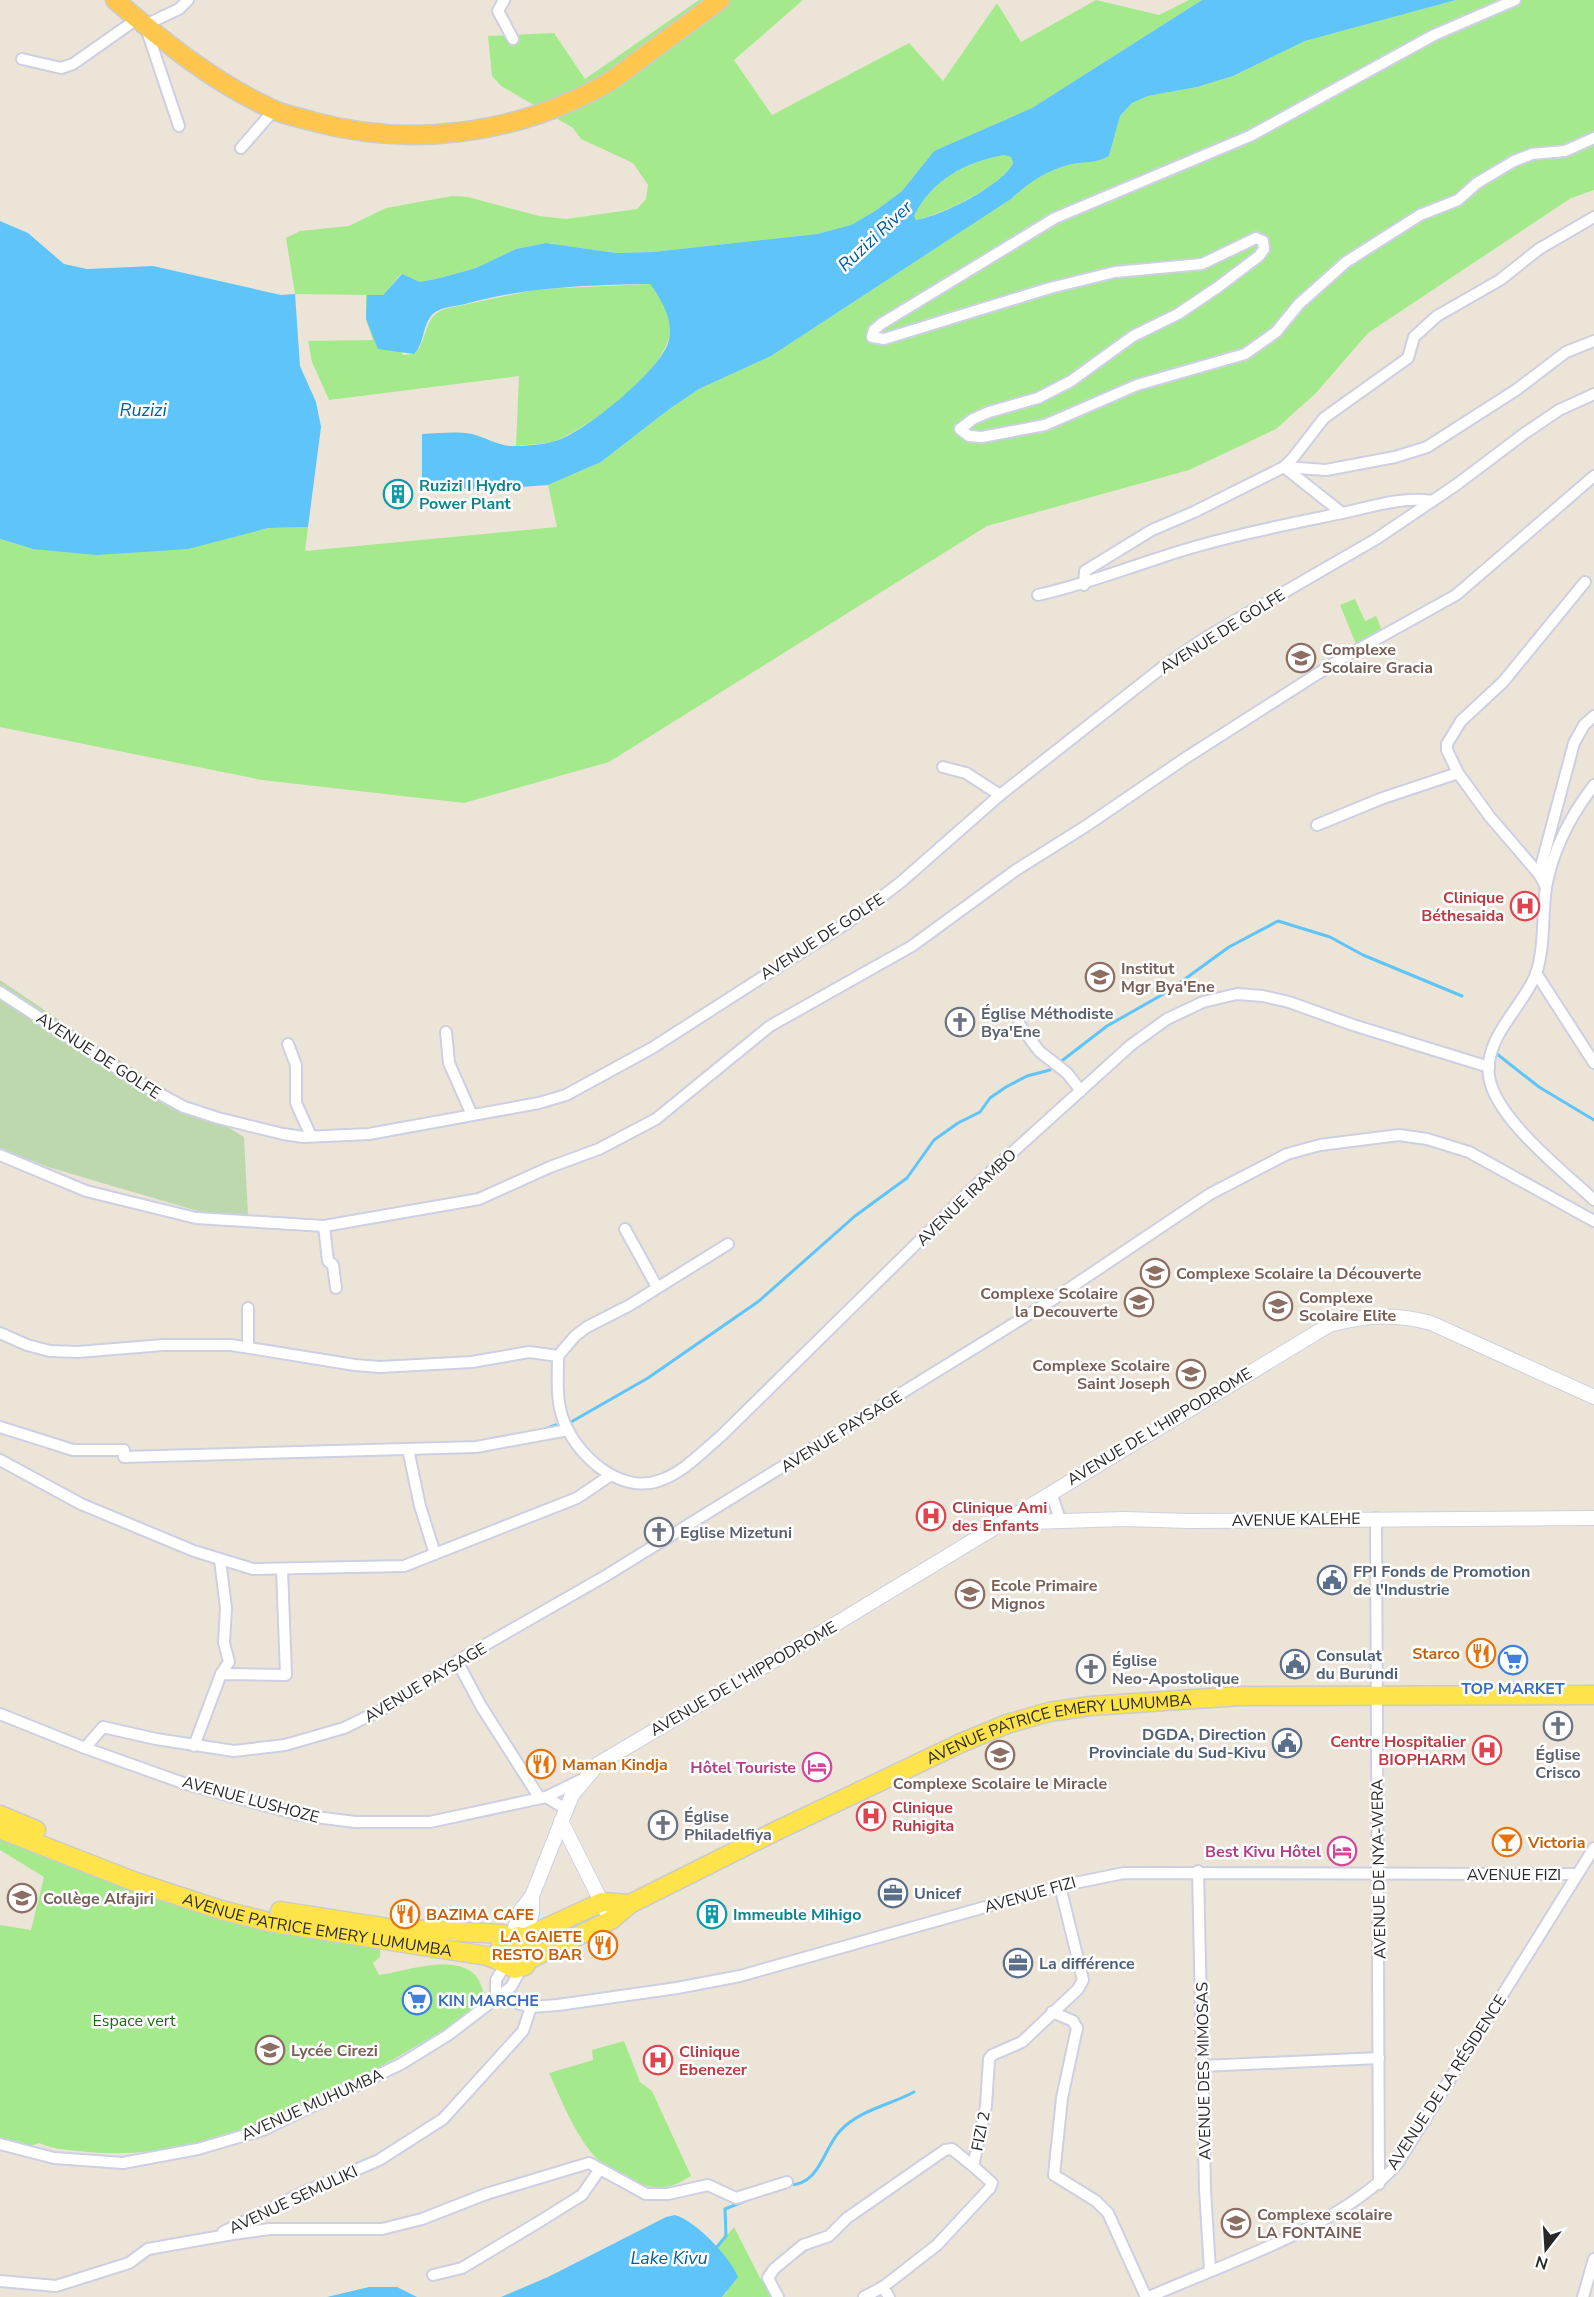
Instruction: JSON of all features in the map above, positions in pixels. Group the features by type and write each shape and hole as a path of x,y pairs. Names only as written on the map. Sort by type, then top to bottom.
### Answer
{"highway":[{"path":"118,1 180,55 228,87 274,110 335,127 386,134 423,135 514,123 561,106 604,85 720,0"}],"main road":[{"name":"AVENUE PATRICE EMERY LUMUMBA","path":"0,1815 138,1871 224,1898 515,1963 610,1920 630,1904 774,1832 1007,1724 1049,1712 1161,1700 1241,1696 1594,1695"},
{"name":"AVENUE PATRICE EMERY LUMUMBA","path":"0,1829 133,1881 221,1910 269,1922 387,1934 513,1936 602,1902 630,1904"},
{"path":"513,1936 531,1947 515,1963 500,1950 513,1936"}],"street":[{"path":"22,59 61,68 73,64 141,22 179,9 188,0"},
{"path":"504,0 498,11 513,39"},
{"path":"1515,0 1434,35 1241,141 1055,218 881,324 874,330 872,337 884,339 1050,288 1115,272 1202,264 1256,238 1263,241 1264,249 1259,256 1218,287 1178,314 1133,336 1071,381 1038,398 973,418 960,429 969,436 982,436 1045,425 1137,385 1245,354 1276,332 1299,304 1346,262 1420,215 1458,200 1477,183 1532,154 1571,149 1594,138"},
{"path":"141,22 179,126"},
{"path":"241,147 274,110"},
{"path":"1084,585 1085,571 1128,543 1284,466 1324,418 1408,358 1414,337 1437,316 1500,280 1539,249 1594,217"},
{"path":"1284,466 1326,470 1395,457 1427,447 1516,390 1566,352 1594,341"},
{"name":"AVENUE DE GOLFE","path":"0,992 136,1082 184,1107 258,1130 311,1136 369,1134 539,1103 566,1095 652,1048 883,898 1000,795 1164,666 1205,638 1376,539 1533,427 1559,410 1594,394"},
{"path":"1284,466 1342,513"},
{"path":"0,1155 86,1191 196,1218 324,1226 479,1199 550,1167 599,1149 656,1119 770,1026 912,946 1016,870 1086,826 1184,759 1339,660 1456,595 1594,476"},
{"path":"1038,595 1084,585 1156,559 1227,538 1417,498 1432,501"},
{"path":"1546,887 1539,874 1490,817 1458,773 1447,750 1453,730 1483,698 1503,682 1585,582"},
{"path":"1539,874 1574,743 1584,725 1594,716"},
{"path":"943,768 966,773 1000,795"},
{"path":"1317,825 1392,794 1458,773"},
{"path":"1594,785 1574,813 1557,849 1546,887 1536,974 1499,1035 1491,1054 1489,1067 1492,1087 1500,1104 1549,1160 1594,1200"},
{"path":"1536,974 1594,1063"},
{"name":"AVENUE IRAMBO","path":"558,1356 558,1397 568,1430 592,1461 611,1475 630,1483 645,1484 661,1480 677,1472 721,1436 975,1186 1147,1032 1167,1018 1203,1002 1237,994 1289,1002 1353,1025 1489,1067"},
{"path":"1019,1024 1040,1051 1067,1073 1081,1091"},
{"path":"446,1032 449,1063 472,1115"},
{"path":"288,1044 296,1065 296,1103 311,1136"},
{"name":"AVENUE PAYSAGE","path":"85,1748 103,1727 194,1746 234,1751 285,1745 344,1728 389,1706 457,1661 607,1575 773,1474 1052,1300 1210,1194 1287,1154 1320,1145 1399,1135 1427,1139 1469,1152 1594,1221"},
{"path":"324,1226 328,1261 333,1265 336,1288"},
{"path":"625,1229 657,1287"},
{"path":"0,1333 27,1345 50,1351 78,1352 163,1345 248,1347 380,1367 472,1362 529,1352 558,1356 575,1336 587,1327 630,1305 728,1244"},
{"path":"248,1308 248,1347"},
{"name":"AVENUE DE L'HIPPODROME","path":"513,1936 532,1913 532,1896 563,1815 583,1779 597,1764 824,1631 1329,1325 1353,1318 1396,1315 1431,1323 1594,1396"},
{"path":"0,1427 73,1450 124,1450 124,1457 476,1447 568,1430"},
{"path":"408,1449 420,1506 435,1554"},
{"path":"0,1460 81,1504 220,1560 253,1569 332,1565 375,1568 404,1566 577,1498 611,1475"},
{"path":"1051,1492 1060,1520"},
{"name":"AVENUE DE NYA-WERA","path":"1377,1518 1376,1697 1380,2184"},
{"name":"AVENUE KALEHE","path":"999,1523 1060,1520 1594,1518"},
{"path":"194,1746 221,1674 229,1662 224,1643 226,1608 220,1560"},
{"path":"221,1674 286,1675 282,1569"},
{"path":"457,1661 481,1707 543,1797 563,1815 610,1920"},
{"name":"AVENUE LUSHOZE","path":"0,1714 85,1748 186,1784 300,1815 354,1822 430,1822 543,1797 583,1779"},
{"name":"AVENUE DE LA RÉSIDENCE","path":"1148,2297 1319,2222 1380,2184 1398,2164 1594,1848"},
{"name":"AVENUE FIZI","path":"495,1997 531,2007 677,1988 740,1976 1060,1886 1124,1873 1198,1871 1577,1874"},
{"name":"AVENUE DES MIMOSAS","path":"1198,1871 1205,2190 1210,2270"},
{"name":"FIZI 2","path":"886,2292 937,2245 990,2188 992,2183 973,2166 986,2106 989,2059 992,2055 1022,2042 1078,1989 1083,1980 1060,1886"},
{"path":"495,1997 496,1980 515,1963"},
{"name":"AVENUE MUHUMBA","path":"0,2144 54,2158 123,2163 152,2159 263,2130 401,2064 448,2035 511,1987 515,1963"},
{"name":"AVENUE SEMULIKI","path":"209,2238 304,2192 379,2160 443,2119 523,2031 531,2007"},
{"path":"1052,2012 1073,2021 1077,2028 1062,2098 1054,2175 1096,2201 1108,2213 1148,2297"},
{"path":"1203,2066 1379,2058"},
{"path":"778,2297 768,2278 774,2269 803,2245 829,2236 847,2218 945,2150 952,2149 973,2166"},
{"name":"AVENUE SEMULIKI","path":"209,2238 270,2229 382,2229 422,2219 486,2194 592,2163 636,2191 653,2195 708,2185 736,2198 787,2182"},
{"path":"433,2275 462,2268 582,2195 600,2169"},
{"path":"0,2281 56,2286 129,2263 148,2249 209,2238"},
{"path":"1583,2297 1594,2259"},
{"path":"864,2297 886,2292"}],"green space":[{"path":"699,0 803,0 734,60 772,115 909,43 943,81 997,3 1021,42 1096,0 1159,15 1189,0 1202,0 1032,108 934,151 902,191 851,225 817,234 653,252 616,253 546,243 516,249 476,268 440,278 420,282 401,274 383,295 403,355 414,354 432,318 444,309 539,289 650,284 665,306 670,321 669,338 661,355 632,389 613,405 595,419 557,440 516,446 519,376 329,400 312,362 308,341 373,340 366,319 366,295 295,294 286,238 300,231 349,226 386,208 452,196 468,197 539,216 566,219 637,209 646,199 648,185 633,163 581,139 573,128 501,86 492,76 488,36 554,33 585,79"},
{"path":"1456,0 1594,0 1594,190 1571,198 1368,333 1316,393 1276,429 1189,470 987,526 609,762 464,803 262,780 0,727 0,539 33,549 232,536 268,528 308,527 305,551 557,527 548,485 601,462 699,389 771,356 1011,199 1037,179 1068,165 1104,159 1109,156 1120,116 1132,103 1148,96 1197,87 1233,76 1305,41"},
{"path":"1004,155 1011,157 1013,163 1006,172 984,190 955,206 916,220 914,216 921,203 940,183 976,162"},
{"path":"1355,599 1365,621 1376,616 1383,633 1356,644 1340,605"},
{"path":"0,980 108,1053 244,1137 248,1215 201,1212 48,1167 0,1148"},
{"name":"Espace vert","path":"0,1828 147,1886 381,1940 380,1957 373,1963 379,1975 422,1966 454,1965 467,1969 477,1977 483,1991 470,2010 440,2032 335,2092 256,2126 215,2139 174,2148 131,2153 88,2152 39,2143 28,2147 18,2141 11,2143 0,2138 0,1925 31,1930 44,1877 0,1850"},
{"path":"624,2041 640,2082 652,2091 691,2176 671,2186 649,2186 626,2179 597,2159 572,2123 549,2073 593,2060 592,2050"},
{"path":"734,2227 760,2278 776,2297 722,2297 727,2292 716,2248"}],"water":[{"name":"Ruzizi River","path":"1202,0 1456,0 1305,41 1233,76 1197,87 1148,96 1132,103 1120,116 1109,156 1104,159 1068,165 1037,179 1011,199 771,356 699,389 601,462 548,485 482,490 422,485 422,434 466,433 510,446 527,446 561,439 605,411 638,383 662,355 668,343 669,319 663,304 650,284 534,290 488,298 437,311 427,322 418,350 414,354 378,349 366,319 367,295 383,295 402,274 420,282 440,278 476,268 516,249 546,243 616,253 653,252 817,234 851,225 902,191 934,151 1032,108","holes":["1004,155 1011,157 1013,163 1007,172 984,190 940,213 916,220 914,216 921,203 930,192 951,175 976,162"]},
{"name":"Ruzizi","path":"0,221 28,233 64,264 87,269 153,266 281,295 295,294 300,366 316,402 321,427 308,527 268,528 188,549 96,555 33,549 0,539"},
{"name":"Lake Kivu","path":"675,2215 693,2224 702,2232 720,2250 734,2269 738,2277 722,2297 501,2297 548,2277 666,2217"},
{"path":"369,2287 397,2287 417,2297 327,2297"}],"waterway":[{"path":"1059,1063 1107,1026 1167,992 1229,947 1278,921 1330,937 1363,955 1462,996"},
{"path":"1497,1054 1539,1087 1594,1120"},
{"path":"571,1422 648,1378 759,1301 855,1216 907,1178 934,1140 958,1123 980,1112 990,1098 1006,1087 1027,1076 1050,1070"},
{"path":"545,1429 556,1425"},
{"path":"789,2185 808,2179 820,2165 834,2138 856,2118 914,2092"},
{"path":"716,2248 726,2236 725,2209 752,2198"}],"place":[{"name":"Ruzizi I Hydro Power Plant","path":"398,494"},
{"name":"Complexe Scolaire Gracia","path":"1301,658"},
{"name":"Clinique Béthesaida","path":"1525,906"},
{"name":"Institut Mgr Bya'Ene","path":"1100,977"},
{"name":"Église Méthodiste Bya'Ene","path":"960,1022"},
{"name":"Complexe Scolaire la Découverte","path":"1155,1273"},
{"name":"Complexe Scolaire la Decouverte","path":"1139,1302"},
{"name":"Complexe Scolaire Elite","path":"1278,1306"},
{"name":"Complexe Scolaire Saint Joseph","path":"1191,1374"},
{"name":"Clinique Ami des Enfants","path":"931,1516"},
{"name":"Eglise Mizetuni","path":"659,1532"},
{"name":"FPI Fonds de Promotion de l'Industrie","path":"1332,1580"},
{"name":"Ecole Primaire Mignos","path":"970,1594"},
{"name":"Starco","path":"1481,1653"},
{"name":"TOP MARKET","path":"1513,1660"},
{"name":"Consulat du Burundi","path":"1295,1664"},
{"name":"Église Neo-Apostolique","path":"1091,1669"},
{"name":"Église Crisco","path":"1558,1726"},
{"name":"DGDA, Direction Provinciale du Sud-Kivu","path":"1287,1743"},
{"name":"Centre Hospitalier BIOPHARM","path":"1487,1750"},
{"name":"Complexe Scolaire le Miracle","path":"1000,1755"},
{"name":"Maman Kindja","path":"541,1764"},
{"name":"Hôtel Touriste","path":"817,1767"},
{"name":"Clinique Ruhigita","path":"871,1816"},
{"name":"Église Philadelfiya","path":"663,1825"},
{"name":"Victoria","path":"1507,1842"},
{"name":"Best Kivu Hôtel","path":"1342,1851"},
{"name":"Unicef","path":"893,1893"},
{"name":"Collège Alfajiri","path":"22,1898"},
{"name":"BAZIMA CAFE","path":"405,1914"},
{"name":"Immeuble Mihigo","path":"712,1914"},
{"name":"LA GAIETE RESTO BAR","path":"603,1945"},
{"name":"La différence","path":"1018,1963"},
{"name":"KIN MARCHE","path":"417,2000"},
{"name":"Lycée Cirezi","path":"270,2050"},
{"name":"Clinique Ebenezer","path":"658,2060"},
{"name":"Complexe scolaire LA FONTAINE","path":"1236,2223"}]}
